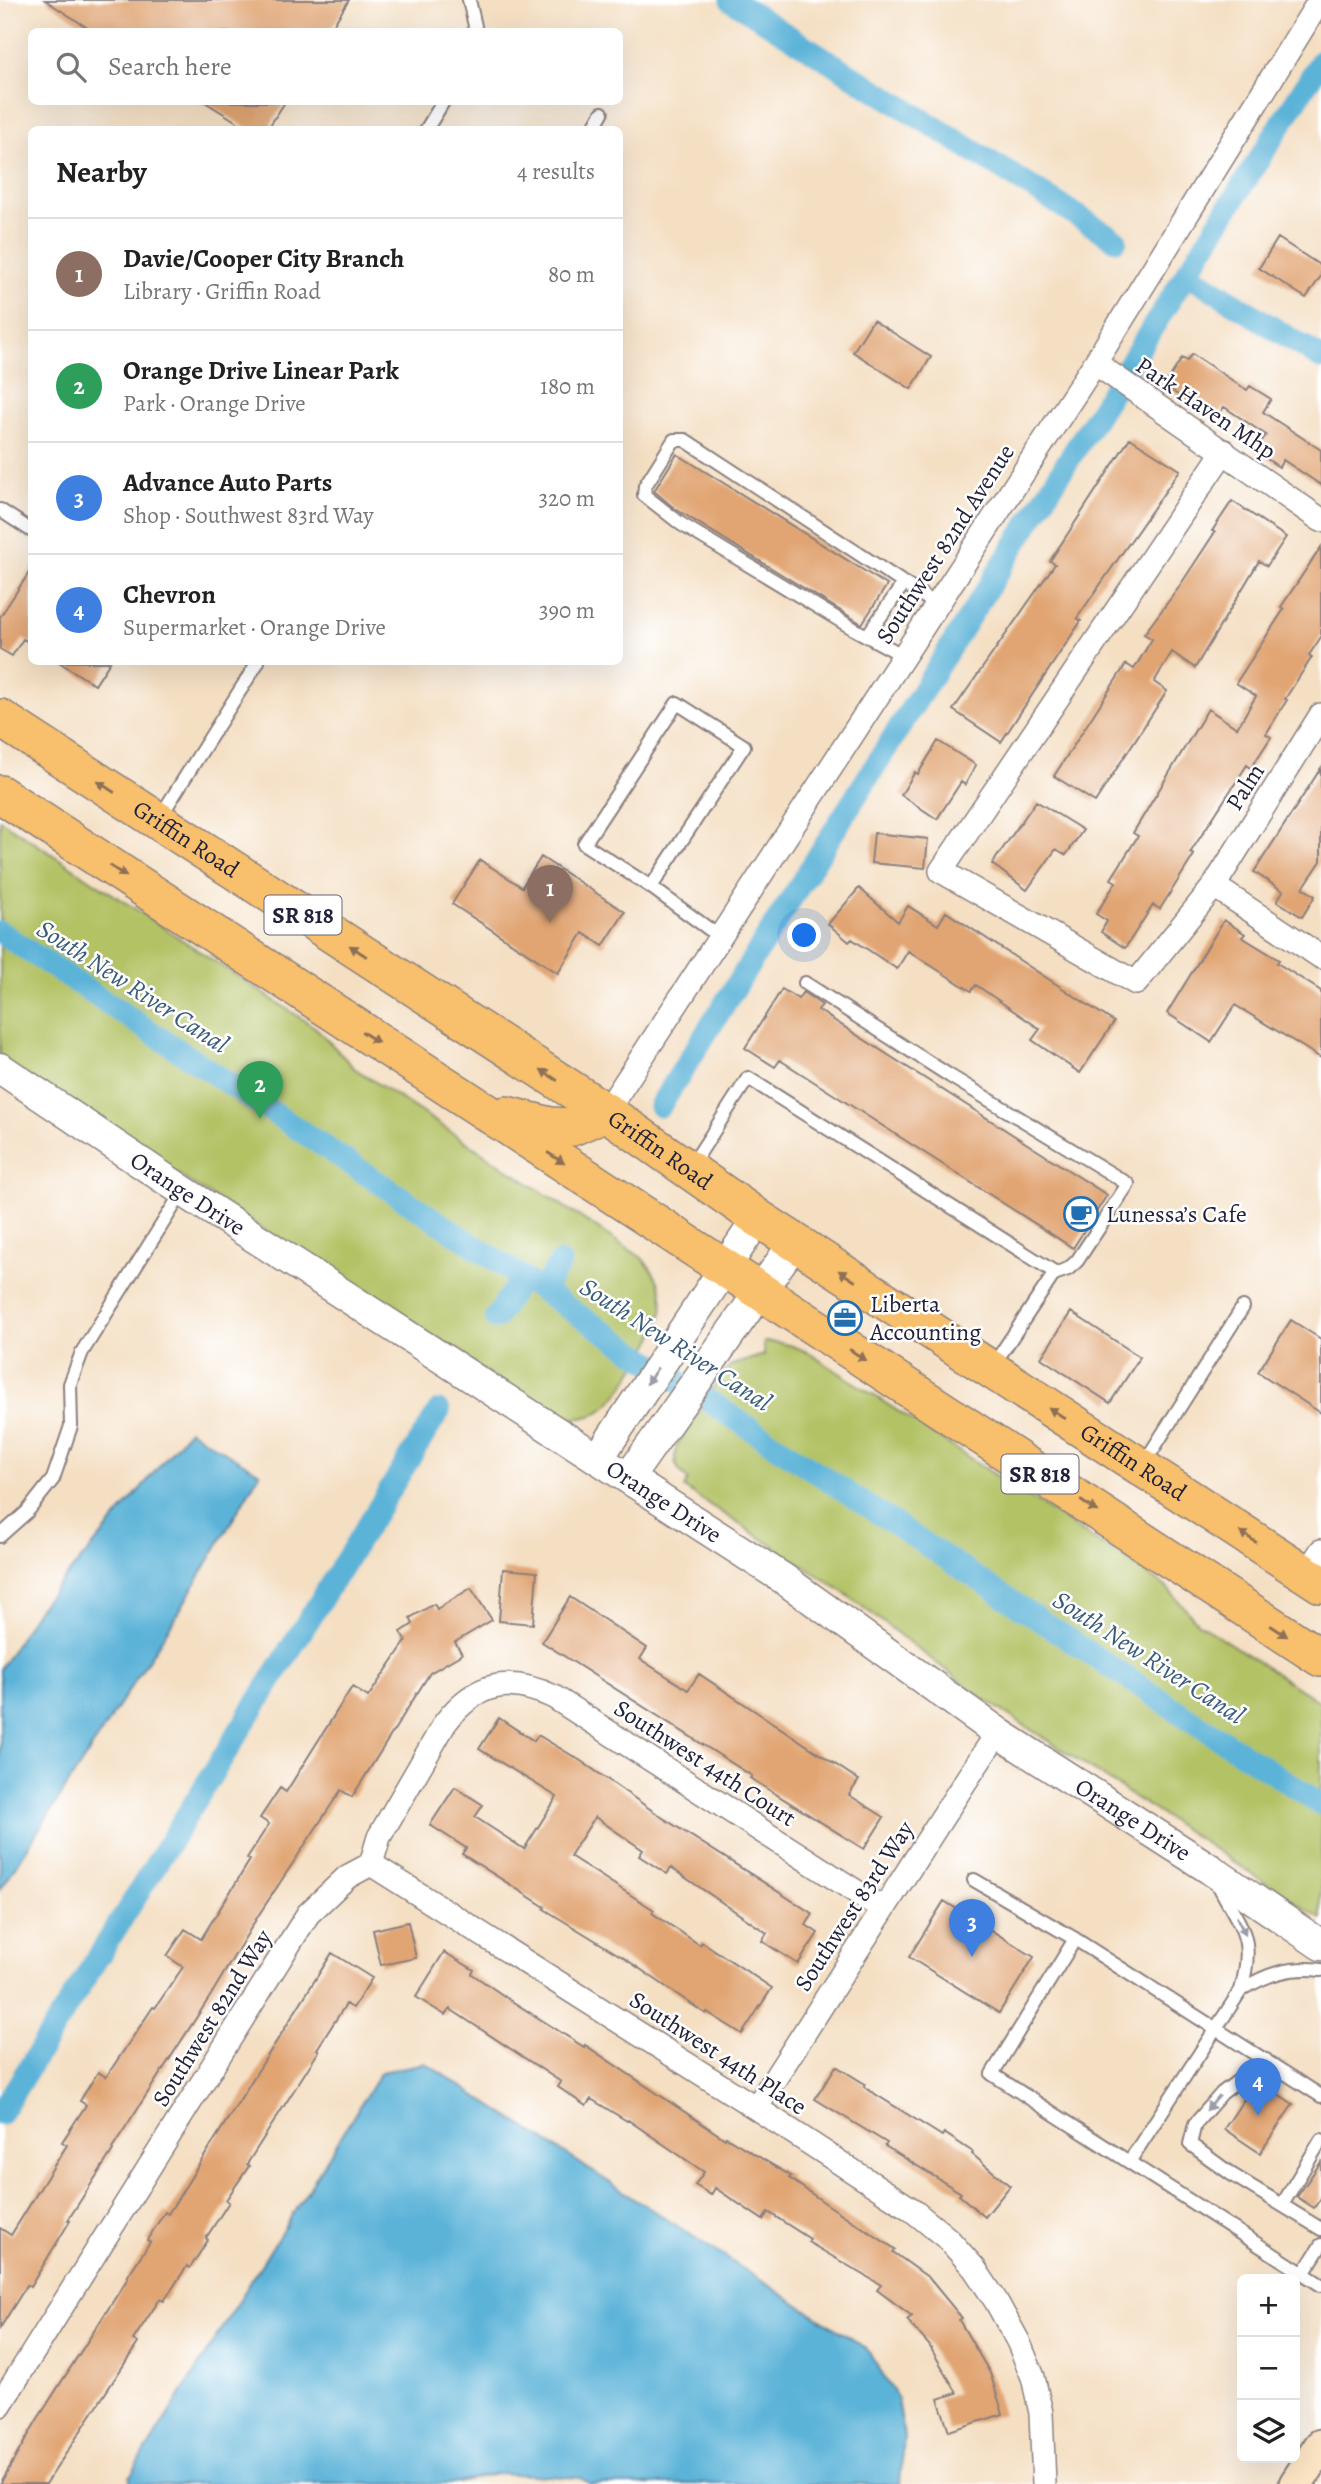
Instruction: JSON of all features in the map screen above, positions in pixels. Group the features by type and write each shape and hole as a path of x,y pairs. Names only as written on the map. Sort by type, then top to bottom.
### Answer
{"main road":[{"name":"Griffin Road","path":"0,718 606,1112 758,1218 1141,1468 1316,1570"},
{"name":"SR 818","path":"0,794 724,1267 749,1305 1321,1658"},
{"path":"478,1108 550,1126 572,1126 606,1112"},
{"path":"1296,2484 1321,2446"}],"street":[{"name":"Southwest 82nd Avenue","path":"606,1112 1095,364 1320,0"},
{"name":"Park Haven Mhp","path":"1095,364 1321,520"},
{"name":"Palm","path":"1224,451 941,871 1136,984 1214,886 1321,715"},
{"path":"1214,886 1321,957"},
{"name":"Orange Drive","path":"0,1068 183,1191 599,1457 781,1577 1000,1734 1210,1868 1321,1945"},
{"path":"599,1457 758,1218"},
{"path":"629,1477 795,1242"},
{"name":"Southwest 44th Court","path":"371,1864 379,1837 458,1705 491,1687 512,1684 534,1688 554,1697 883,1909"},
{"name":"Southwest 83rd Way","path":"756,2108 993,1740 1000,1734"},
{"name":"Southwest 44th Place","path":"371,1864 756,2108 933,2225 963,2253 987,2285 1007,2319 1033,2377 1041,2413 1044,2484"},
{"name":"Southwest 82nd Way","path":"0,2404 308,1914 348,1877 371,1864"}],"lane":[{"path":"469,0 475,28"},
{"path":"428,126 441,105"},
{"path":"594,126 602,113"},
{"path":"904,656 681,524 644,495 645,486 674,440 685,440 937,605"},
{"path":"0,510 28,528"},
{"path":"867,636 904,583"},
{"path":"158,821 256,665"},
{"path":"651,887 744,746 677,703 584,844 651,887 720,937"},
{"path":"804,983 1128,1184 1077,1261 1068,1269 1056,1273 990,1370"},
{"path":"689,1170 748,1077 1056,1273"},
{"path":"0,1536 27,1512 53,1479 71,1426 70,1384 82,1352 183,1191"},
{"path":"1141,1468 1243,1307"},
{"path":"1129,2162 1241,1990 1246,1970 1246,1936 1210,1868"},
{"path":"975,1880 1075,1939 1321,2096"},
{"path":"1075,1939 992,2074 1321,2285"},
{"path":"1241,1990 1282,1970 1321,1970"},
{"path":"1266,2060 1222,2093 1195,2124 1190,2144 1231,2174 1321,2229"},
{"path":"1282,2205 1321,2140"},
{"path":"1303,2274 1321,2245"}],"green space":[{"path":"0,820 316,1028 354,1068 642,1258 660,1286 662,1312 659,1325 646,1351 612,1401 602,1410 579,1418 565,1418 548,1413 0,1060"},
{"path":"764,1342 787,1344 809,1353 1165,1586 1197,1622 1321,1703 1321,1919 981,1697 842,1591 684,1488 688,1480 676,1463 678,1443 722,1374 732,1365 764,1355"}],"water":[{"path":"189,1430 260,1473 174,1620 0,1890 0,1669 37,1610"},
{"path":"425,2063 867,2349 898,2399 904,2437 900,2484 590,2484 580,2478 496,2473 449,2484 130,2484 130,2476 381,2072"}],"building":[{"path":"45,0 349,0 332,28 88,28"},
{"path":"210,105 283,105 270,126 244,126"},
{"path":"1278,238 1321,266 1321,276 1306,298 1259,268"},
{"path":"873,320 931,357 911,389 853,352"},
{"path":"1192,354 1247,390 1250,386 1271,399 1263,412 1321,450 1321,485 1283,460 1279,467 1255,451 1266,435 1224,407 1216,419 1164,386 1182,358 1187,361"},
{"path":"1130,438 1180,470 1077,618 1081,621 1001,742 953,710 1055,564 1050,561"},
{"path":"677,454 887,585 862,624 674,508 654,491"},
{"path":"1232,501 1286,537 1267,566 1259,561 1195,668 1172,652 1154,682 1167,691 1095,802 1054,776 1126,664 1134,669 1152,639 1144,634 1177,590"},
{"path":"1321,547 1321,637 1309,655 1312,657 1266,734 1271,737 1251,768 1247,765 1190,853 1194,855 1160,909 1153,905 1125,948 1101,932 1107,921 1096,914 1116,882 1111,879 1138,836 1133,833 1208,709 1237,728 1256,696 1236,683 1284,609 1281,607"},
{"path":"28,574 28,642 23,639 12,656 0,649 0,617"},
{"path":"64,665 108,665 95,685"},
{"path":"938,741 976,765 965,785 961,782 937,819 901,795 915,772 918,774"},
{"path":"1321,768 1321,861 1303,888 1315,896 1302,917 1277,901 1283,891 1254,872"},
{"path":"1036,801 1083,830 1066,855 1056,849 1027,890 992,864"},
{"path":"874,833 928,839 925,868 871,863"},
{"path":"541,857 625,912 603,946 583,933 558,973 452,904 480,860 522,887"},
{"path":"859,888 898,922 908,906 938,925 946,912 1114,1022 1080,1073 1032,1040 1040,1029 976,985 971,991 908,951 897,969 852,939 849,942 828,924"},
{"path":"1224,920 1245,934 1242,937 1279,960 1277,963 1321,991 1321,1058 1235,1005 1211,1042 1167,1013"},
{"path":"782,989 798,999 803,992 822,1005 818,1010 1107,1195 1073,1248 780,1060 775,1067 745,1048"},
{"path":"1071,1312 1140,1357 1110,1403 1041,1358"},
{"path":"1291,1320 1321,1339 1321,1413 1258,1372"},
{"path":"503,1569 537,1572 533,1624 499,1621"},
{"path":"471,1588 492,1620 455,1642 462,1654 430,1673 352,1797 341,1790 112,2148 30,2287 27,2285 0,2328 0,2228 11,2235 67,2145 62,2142 86,2105 80,2101 98,2072 106,2077 183,1967 167,1956 185,1929 201,1939 269,1824 260,1818 280,1788 286,1792 352,1687 368,1697 406,1641 401,1632 413,1624 410,1618 434,1604 437,1609"},
{"path":"570,1597 647,1648 640,1659 688,1690 699,1674 859,1780 849,1795 884,1817 864,1849 542,1642"},
{"path":"499,1718 534,1741 538,1735 581,1761 663,1818 813,1914 806,1925 818,1933 798,1964 762,1941 767,1933 671,1868 667,1874 639,1856 643,1850 595,1817 570,1856 654,1910 652,1913 700,1945 702,1942 772,1988 742,2034 707,2012 706,2014 624,1958 544,1909 545,1907 462,1854 466,1848 430,1825 455,1787 483,1805 475,1817 524,1849 557,1797 479,1749"},
{"path":"944,1901 1034,1957 999,2013 909,1957"},
{"path":"408,1922 416,1958 381,1965 373,1930"},
{"path":"444,1952 474,1970 472,1974 510,2000 584,2047 585,2045 725,2139 726,2137 791,2176 789,2178 895,2249 893,2252 929,2278 962,2318 959,2320 990,2373 1003,2414 949,2431 938,2399 957,2393 929,2345 907,2320 912,2316 877,2290 881,2285 808,2242 810,2239 768,2212 763,2220 715,2188 711,2195 695,2185 704,2172 628,2120 591,2099 586,2106 558,2087 561,2082 450,2009 445,2015 416,1997"},
{"path":"332,1953 372,1978 353,2008 346,2004 317,2049 319,2051 226,2200 229,2202 206,2238 208,2240 164,2301 160,2299 133,2340 138,2343 46,2484 0,2484 37,2420 150,2242 147,2240 165,2212 168,2214"},
{"path":"836,2066 942,2136 944,2133 973,2152 972,2154 1010,2186 985,2217 959,2195 961,2193 815,2099"},
{"path":"1257,2080 1293,2104 1260,2153 1224,2129"},
{"path":"1321,2162 1321,2198 1314,2208 1297,2197"}],"waterway":[{"path":"731,0 1116,240"},
{"path":"660,1106 1321,61"},
{"path":"1188,274 1321,358"},
{"name":"South New River Canal","path":"0,932 1321,1804"},
{"path":"542,1291 560,1263"},
{"path":"496,1318 522,1277"},
{"path":"0,2114 439,1411"}],"place":[{"name":"Davie/Cooper City Branch","path":"550,923"},
{"name":"Orange Drive Linear Park","path":"260,1119"},
{"name":"Lunessa’s Cafe","path":"1081,1214"},
{"name":"Liberta Accounting","path":"845,1318"},
{"name":"Advance Auto Parts","path":"972,1957"},
{"name":"Chevron","path":"1258,2116"}]}
